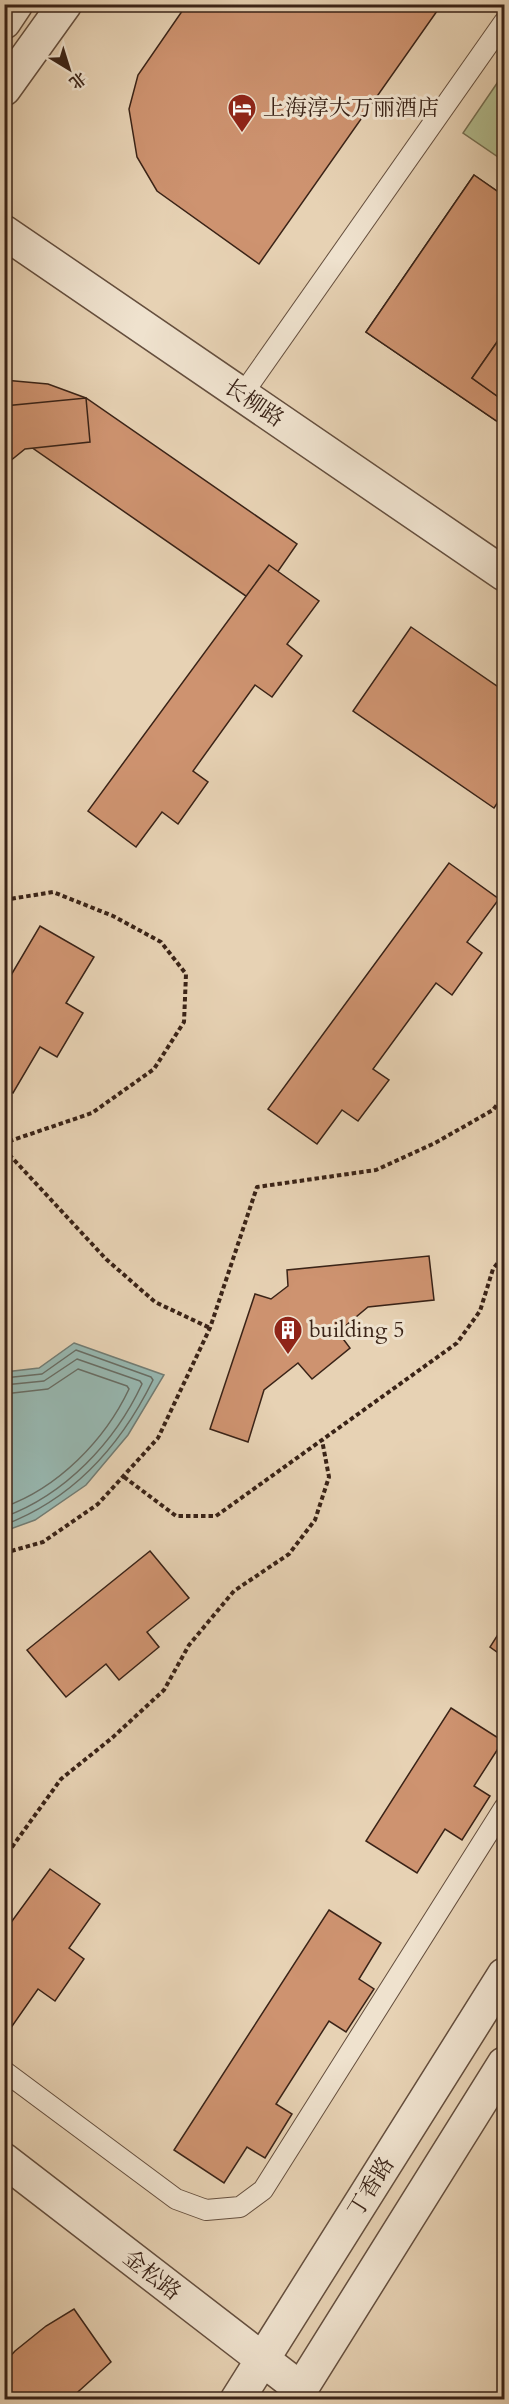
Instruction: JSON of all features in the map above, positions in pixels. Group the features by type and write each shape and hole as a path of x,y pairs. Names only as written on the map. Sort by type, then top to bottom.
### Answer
{"street":[{"path":"4,22 16,4"},
{"path":"4,89 65,4"},
{"name":"长柳路","path":"4,232 504,574"},
{"name":"丁香路","path":"237,2400 504,1975"},
{"path":"298,2394 504,2064"},
{"name":"金松路","path":"4,2160 262,2361 298,2394"}],"lane":[{"path":"242,395 504,22"},
{"path":"4,2070 176,2199 206,2210 240,2207 263,2190 504,1808"}],"path":[{"path":"4,900 53,892 113,916 161,942 186,974 184,1022 154,1069 92,1113 4,1143"},
{"path":"4,1553 43,1542 98,1504 158,1438 210,1328 257,1187 376,1170 435,1143 493,1110 504,1095"},
{"path":"4,1149 66,1218 114,1266 155,1302 210,1328"},
{"path":"123,1477 176,1516 216,1516 457,1343 480,1311 493,1269 504,1255"},
{"path":"4,1860 61,1779 112,1738 164,1690 189,1645 234,1591 289,1554 315,1520 329,1477 322,1440"}],"green space":[{"path":"504,73 504,161 463,133"}],"water":[{"path":"74,1343 164,1375 128,1435 86,1485 35,1520 5,1531 5,1372 39,1368"}],"building":[{"name":"上海淳大万丽酒店","path":"187,4 442,4 259,264 157,191 137,157 129,109 138,75"},
{"path":"474,175 504,196 504,426 366,332"},
{"path":"474,175 504,196 504,332 472,378 504,401 504,426 366,332"},
{"path":"504,332 504,401 472,378"},
{"path":"4,380 48,384 86,398 297,544 256,603 15,436 4,446"},
{"path":"86,398 90,442 25,449 4,466 4,406"},
{"path":"269,565 319,601 287,644 302,656 272,697 255,685 193,771 208,782 178,824 162,812 136,847 88,811"},
{"path":"411,627 504,691 504,793 494,808 353,711"},
{"path":"449,863 499,899 467,942 482,953 452,995 436,983 373,1069 389,1080 358,1121 342,1110 317,1144 268,1109"},
{"path":"40,926 94,957 66,1003 83,1013 57,1057 40,1047 13,1093 4,1088 4,987"},
{"name":"building 5","path":"429,1256 434,1300 368,1307 338,1332 350,1348 312,1379 298,1363 264,1390 248,1442 210,1429 255,1294 271,1299 288,1286 287,1270"},
{"path":"150,1551 189,1598 147,1632 159,1647 119,1680 106,1664 66,1697 27,1650"},
{"path":"504,1625 504,1657 490,1647"},
{"path":"451,1708 503,1741 474,1786 490,1796 462,1840 445,1829 417,1873 366,1841"},
{"path":"50,1869 100,1904 69,1948 84,1959 55,2001 38,1989 8,2032 4,2029 4,1932"},
{"path":"329,1910 381,1943 359,1979 374,1989 346,2032 329,2021 276,2104 292,2114 265,2158 247,2147 224,2183 174,2150"},
{"path":"74,2309 111,2362 69,2400 4,2400 4,2363 46,2326"}],"place":[{"name":"上海淳大万丽酒店","path":"242,134"},
{"name":"building 5","path":"288,1356"}]}
